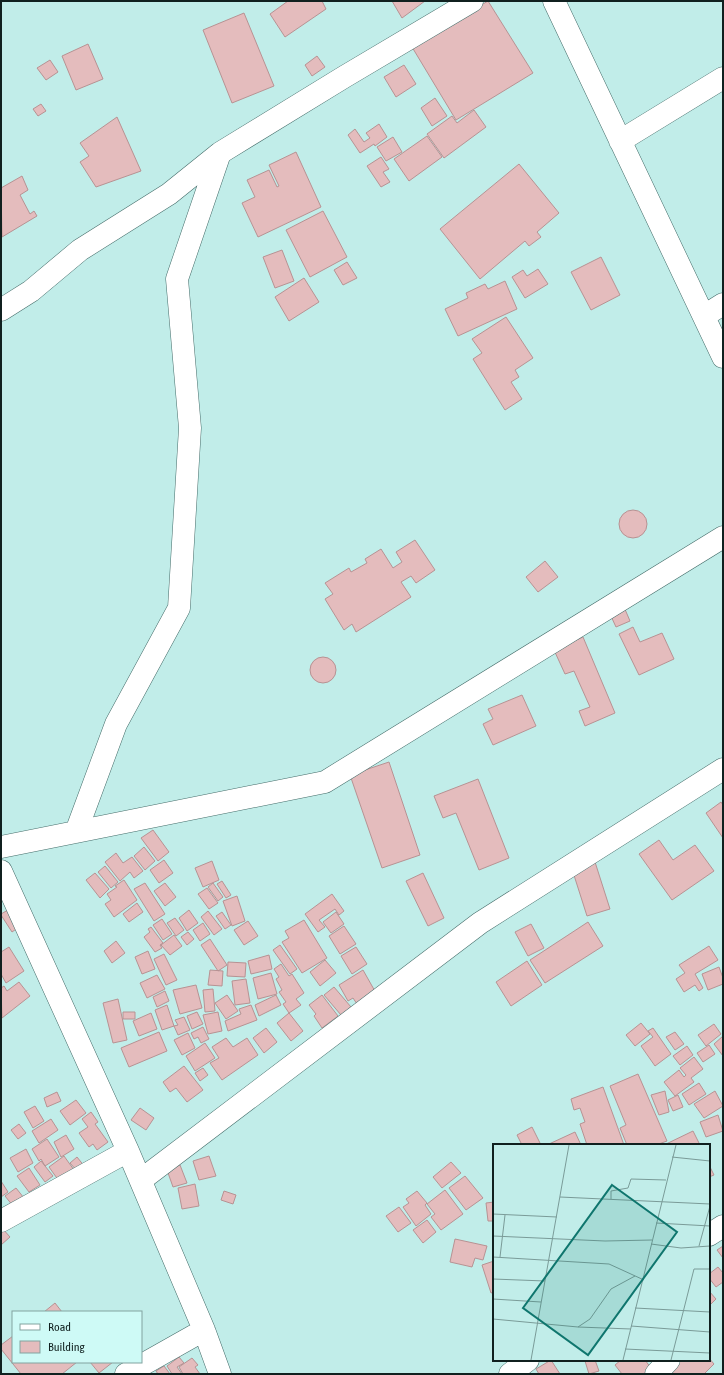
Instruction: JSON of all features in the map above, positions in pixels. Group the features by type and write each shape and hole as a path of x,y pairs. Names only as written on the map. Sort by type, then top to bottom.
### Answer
{"street":[{"path":"1,310 31,291 80,250 169,194 220,153 344,76 472,1"},
{"path":"554,1 723,357"},
{"path":"620,141 723,78"},
{"path":"76,832 116,724 179,608 190,428 177,279 220,153"},
{"path":"704,316 723,304"},
{"path":"1,847 325,782 723,537"},
{"path":"141,1180 480,923 723,769"},
{"path":"1,871 141,1180 204,1330 220,1374"},
{"path":"1,1221 128,1151"},
{"path":"710,1234 723,1226"},
{"path":"126,1374 204,1330"},
{"path":"510,1374 527,1361"},
{"path":"656,1374 668,1361"}],"building":[{"path":"288,1 322,1 326,9 285,37 270,14"},
{"path":"392,1 425,1 402,18"},
{"path":"488,1 533,73 456,120 412,47"},
{"path":"244,13 274,86 232,103 203,30"},
{"path":"88,44 103,79 76,90 62,56"},
{"path":"317,56 325,67 312,76 305,65"},
{"path":"50,60 58,72 46,80 37,68"},
{"path":"404,65 416,84 396,97 384,77"},
{"path":"435,98 447,116 432,126 421,108"},
{"path":"41,104 46,111 38,116 33,109"},
{"path":"474,110 486,127 444,158 427,134 452,116 457,123"},
{"path":"117,117 141,171 96,187 80,162 89,156 80,143"},
{"path":"379,124 387,137 375,146 374,144 360,153 348,135 355,129 364,142 370,138 366,133"},
{"path":"427,136 442,157 409,181 394,159"},
{"path":"393,137 402,152 386,161 377,147"},
{"path":"296,152 321,207 258,237 242,203 255,197 247,180 269,170 277,187 279,186 269,165"},
{"path":"381,157 389,169 383,172 390,182 381,187 367,166"},
{"path":"519,164 559,213 537,232 541,237 529,246 525,241 480,279 440,229"},
{"path":"22,176 28,190 20,195 30,214 34,211 37,216 2,237 1,188"},
{"path":"323,211 347,257 310,277 286,230"},
{"path":"282,250 294,281 275,288 263,257"},
{"path":"601,257 620,295 591,310 571,272"},
{"path":"347,262 357,278 343,285 334,270"},
{"path":"538,269 548,284 525,298 512,277 523,270 527,276"},
{"path":"304,278 319,302 289,321 275,297"},
{"path":"505,281 517,309 458,336 445,309 468,298 466,293 485,284 488,289"},
{"path":"506,317 533,358 515,370 519,377 511,382 522,399 505,410 473,359 482,353 472,339"},
{"path":"633,510 643,514 647,524 643,534 633,538 623,534 619,524 623,514"},
{"path":"415,540 435,570 416,583 411,576 401,582 411,597 356,632 352,624 344,630 325,599 333,594 325,583 349,568 351,572 367,563 365,559 381,549 393,568 402,562 396,552"},
{"path":"545,561 558,577 538,592 526,577"},
{"path":"624,607 630,621 616,627 610,614"},
{"path":"633,627 640,642 662,633 674,659 639,675 619,634"},
{"path":"583,637 615,713 585,726 579,711 590,707 574,671 565,674 554,650"},
{"path":"323,657 332,661 336,670 332,679 323,683 314,679 310,670 314,661"},
{"path":"522,695 536,726 493,745 483,724 493,719 488,709"},
{"path":"389,762 420,855 382,868 350,775"},
{"path":"478,779 509,858 479,870 456,813 443,818 434,796"},
{"path":"721,802 723,805 723,838 706,813"},
{"path":"153,830 169,852 158,861 141,838"},
{"path":"659,840 673,860 695,845 714,871 672,900 639,854"},
{"path":"144,847 155,861 145,870 134,856"},
{"path":"116,853 123,863 132,857 143,871 134,878 130,872 120,881 105,862"},
{"path":"164,860 173,873 159,883 150,870"},
{"path":"212,861 219,880 203,887 195,868"},
{"path":"595,862 610,909 587,916 572,869"},
{"path":"105,866 118,882 111,888 98,872"},
{"path":"95,873 109,889 100,898 86,880"},
{"path":"423,873 444,918 428,926 406,881"},
{"path":"124,880 137,900 114,917 105,904 111,900 107,894"},
{"path":"222,881 231,895 226,898 217,884"},
{"path":"145,883 165,914 154,921 134,889"},
{"path":"165,883 176,897 165,906 154,891"},
{"path":"213,883 223,897 218,901 208,887"},
{"path":"207,888 218,903 209,909 198,894"},
{"path":"332,894 344,911 339,915 335,909 319,920 325,927 318,932 305,914"},
{"path":"237,896 245,921 232,926 223,901"},
{"path":"137,903 143,912 129,922 123,914"},
{"path":"8,910 19,927 12,932 1,915"},
{"path":"189,910 198,923 187,931 179,918"},
{"path":"208,911 222,929 214,935 201,917"},
{"path":"222,912 231,925 225,929 216,916"},
{"path":"336,912 344,924 331,933 323,922"},
{"path":"175,918 184,930 176,936 167,923"},
{"path":"162,919 172,934 163,940 153,925"},
{"path":"304,920 327,958 302,973 282,942 289,938 285,931"},
{"path":"248,921 258,936 244,945 234,930"},
{"path":"588,922 603,946 545,983 530,960"},
{"path":"203,923 210,934 200,941 193,930"},
{"path":"531,924 544,948 528,956 515,932"},
{"path":"344,926 356,944 340,954 329,936"},
{"path":"151,927 163,943 160,945 162,948 155,952 144,937 150,932 148,929"},
{"path":"188,932 194,939 187,945 181,937"},
{"path":"174,935 182,946 170,955 161,945"},
{"path":"210,939 227,965 218,971 201,945"},
{"path":"116,941 125,953 112,963 104,951"},
{"path":"280,945 297,969 290,974 273,950"},
{"path":"709,946 718,960 695,974 703,988 699,991 695,985 684,992 676,979 685,973 679,965"},
{"path":"9,947 24,971 6,983 1,974 1,952"},
{"path":"356,947 367,964 352,974 341,956"},
{"path":"148,951 155,969 142,974 135,957"},
{"path":"164,954 177,980 166,985 154,959"},
{"path":"269,955 272,969 251,974 248,961"},
{"path":"325,960 336,973 320,986 310,972"},
{"path":"527,961 542,985 511,1006 496,982"},
{"path":"228,962 246,963 245,977 227,976"},
{"path":"281,964 289,976 292,974 304,993 296,999 301,1005 289,1013 283,1004 286,1002 279,992 282,990 276,979 279,977 274,969"},
{"path":"719,967 723,978 723,984 708,990 702,974"},
{"path":"210,970 223,971 222,986 208,985"},
{"path":"363,970 376,993 357,1004 353,998 348,1001 339,985"},
{"path":"271,973 277,994 258,999 253,978"},
{"path":"157,975 165,989 147,998 140,983"},
{"path":"246,979 250,1003 235,1005 232,981"},
{"path":"19,982 30,996 2,1018 1,988 4,986 7,991"},
{"path":"196,985 202,1008 180,1014 173,990"},
{"path":"334,987 351,1007 341,1015 324,995"},
{"path":"213,989 215,1011 205,1012 203,990"},
{"path":"165,991 169,1001 157,1007 153,997"},
{"path":"227,995 238,1011 226,1019 215,1003"},
{"path":"276,995 281,1005 259,1016 255,1005"},
{"path":"322,995 338,1016 322,1028 314,1016 316,1014 309,1005"},
{"path":"118,999 127,1040 113,1043 103,1003"},
{"path":"167,1005 174,1026 162,1030 155,1010"},
{"path":"251,1005 257,1020 228,1031 225,1021 241,1014 239,1009"},
{"path":"123,1012 135,1012 135,1019 123,1019"},
{"path":"197,1012 203,1024 192,1029 187,1016"},
{"path":"218,1012 222,1031 208,1034 203,1015"},
{"path":"151,1013 157,1029 139,1036 133,1021"},
{"path":"289,1013 303,1031 291,1041 277,1023"},
{"path":"184,1017 190,1030 178,1035 174,1026 178,1025 175,1020"},
{"path":"641,1023 650,1034 635,1046 626,1035"},
{"path":"714,1024 721,1034 706,1046 698,1035"},
{"path":"203,1027 209,1039 201,1043 198,1037 194,1039 191,1033"},
{"path":"266,1028 277,1042 264,1053 253,1038"},
{"path":"653,1028 671,1054 655,1066 641,1046 653,1037 648,1031"},
{"path":"159,1032 167,1051 129,1067 121,1048"},
{"path":"675,1032 684,1044 675,1050 666,1037"},
{"path":"188,1033 195,1048 182,1055 174,1040"},
{"path":"723,1036 723,1056 714,1044"},
{"path":"226,1038 233,1047 247,1038 258,1055 222,1080 210,1063 219,1058 212,1047"},
{"path":"205,1043 215,1058 195,1071 186,1056"},
{"path":"709,1045 715,1054 703,1062 697,1053"},
{"path":"687,1046 693,1055 680,1065 673,1056"},
{"path":"694,1057 703,1069 691,1078 694,1082 675,1096 664,1082 679,1070 684,1077 686,1075 680,1068"},
{"path":"184,1066 203,1090 187,1102 176,1088 170,1092 163,1082"},
{"path":"203,1068 208,1075 200,1081 195,1073"},
{"path":"638,1074 667,1141 659,1144 627,1144 620,1128 626,1125 610,1086"},
{"path":"699,1083 706,1094 689,1105 682,1094"},
{"path":"603,1087 624,1144 587,1144 580,1124 585,1122 580,1108 574,1110 571,1099"},
{"path":"665,1091 669,1112 659,1115 651,1095"},
{"path":"715,1091 723,1106 704,1118 694,1104"},
{"path":"57,1092 61,1101 47,1107 44,1098"},
{"path":"678,1095 683,1107 673,1111 668,1100"},
{"path":"76,1100 86,1113 70,1125 60,1111"},
{"path":"35,1106 44,1121 33,1128 24,1112"},
{"path":"140,1108 154,1118 146,1130 131,1120"},
{"path":"91,1112 98,1122 95,1124 108,1142 97,1150 93,1144 89,1147 79,1133 88,1127 82,1119"},
{"path":"718,1115 723,1131 706,1137 700,1122"},
{"path":"51,1119 58,1130 39,1143 32,1131"},
{"path":"19,1124 26,1133 18,1139 11,1130"},
{"path":"532,1127 540,1144 522,1144 517,1135"},
{"path":"693,1131 700,1144 666,1144"},
{"path":"575,1132 581,1144 549,1144"},
{"path":"66,1135 74,1149 61,1157 54,1142"},
{"path":"47,1139 59,1157 45,1166 41,1159 39,1161 32,1149"},
{"path":"26,1149 33,1163 18,1172 10,1158"},
{"path":"64,1156 74,1170 59,1181 49,1167"},
{"path":"209,1156 216,1176 199,1180 193,1161"},
{"path":"77,1157 85,1167 78,1172 70,1163"},
{"path":"41,1161 53,1176 45,1182 34,1167"},
{"path":"451,1162 461,1173 442,1188 433,1177"},
{"path":"180,1165 187,1183 173,1187 167,1170"},
{"path":"710,1167 714,1175 710,1177"},
{"path":"29,1168 40,1185 29,1192 17,1176"},
{"path":"465,1176 483,1198 466,1210 449,1188"},
{"path":"1,1181 8,1192 1,1197"},
{"path":"195,1184 199,1206 182,1209 178,1188"},
{"path":"16,1188 24,1198 13,1206 5,1196"},
{"path":"445,1190 463,1214 441,1230 431,1217 435,1214 427,1204"},
{"path":"224,1191 236,1195 233,1204 221,1200"},
{"path":"417,1191 427,1203 425,1205 431,1214 416,1226 403,1207 409,1203 406,1199"},
{"path":"493,1202 493,1221 488,1221 486,1203"},
{"path":"399,1207 411,1223 398,1232 386,1216"},
{"path":"427,1220 436,1232 423,1243 413,1230"},
{"path":"2,1228 10,1237 1,1245 1,1229"},
{"path":"455,1239 487,1246 483,1260 475,1258 472,1267 450,1262"},
{"path":"723,1246 723,1258 717,1250"},
{"path":"493,1261 493,1292 491,1293 482,1265"},
{"path":"718,1267 723,1273 723,1282 716,1287 710,1279 710,1273"},
{"path":"710,1292 716,1299 710,1305"},
{"path":"55,1303 61,1311 45,1311"},
{"path":"12,1337 12,1363 1,1349 1,1345"},
{"path":"179,1357 184,1363 177,1367 182,1374 172,1374 167,1366"},
{"path":"192,1358 198,1365 195,1367 200,1374 183,1374 179,1367"},
{"path":"710,1359 714,1364 704,1374 674,1374 671,1371 681,1361 710,1361"},
{"path":"552,1361 560,1374 539,1374 536,1369"},
{"path":"585,1361 595,1361 599,1371 589,1374"},
{"path":"620,1361 646,1361 651,1368 644,1374 622,1374 615,1365"},
{"path":"12,1363 76,1363 62,1374 21,1374"},
{"path":"91,1363 112,1363 99,1373"},
{"path":"164,1366 170,1374 158,1374 156,1371"}]}
